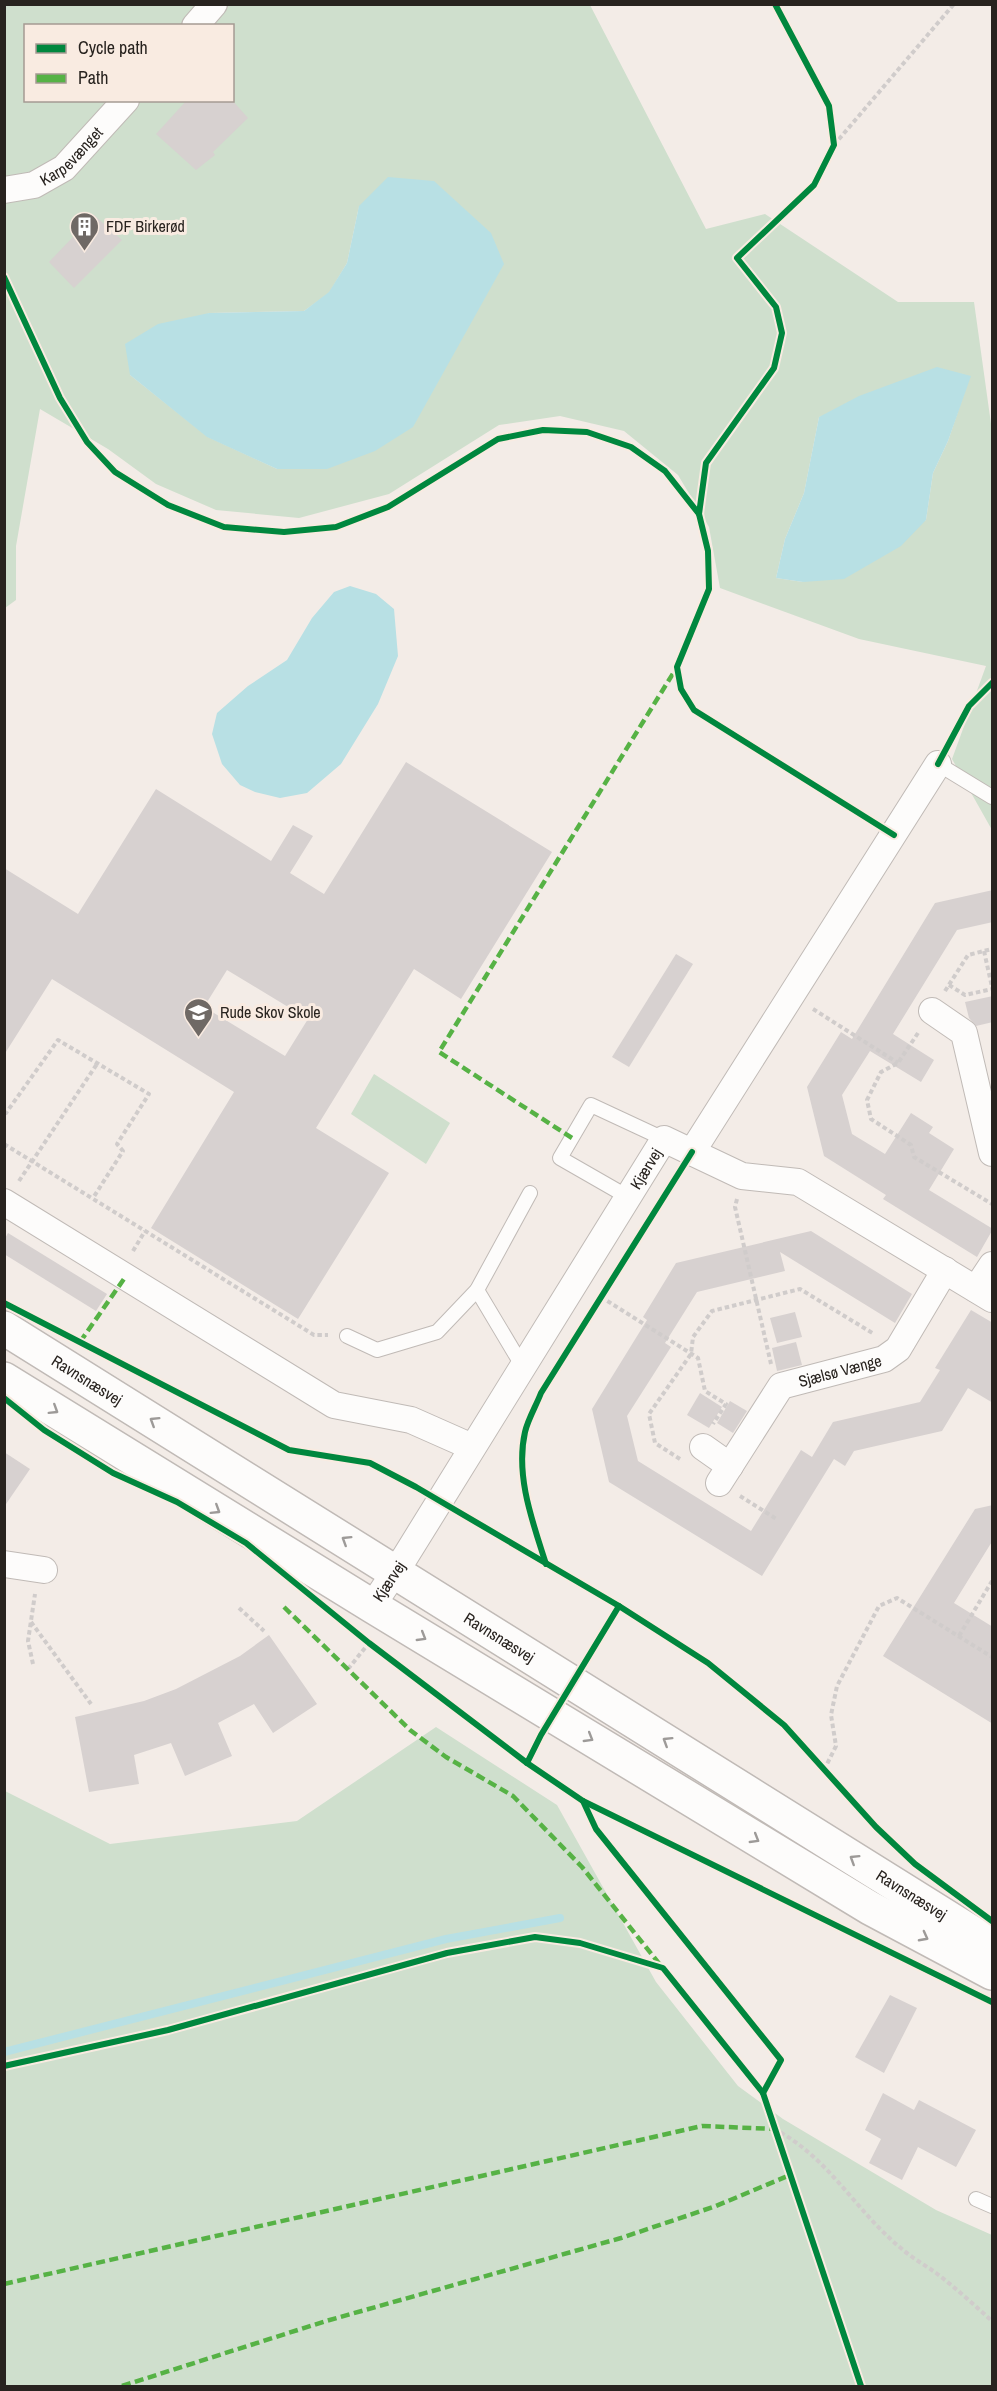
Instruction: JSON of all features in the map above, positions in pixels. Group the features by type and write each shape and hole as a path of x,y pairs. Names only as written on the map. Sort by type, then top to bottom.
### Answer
{"main road":[{"name":"Ravnsnæsvej","path":"4,1328 993,1946"},
{"name":"Ravnsnæsvej","path":"4,1379 366,1621 870,1908 993,1973"}],"street":[{"path":"197,24 214,4"},
{"name":"Karpevænget","path":"4,190 34,185 64,168 124,102"},
{"path":"938,764 692,1152 742,1176 798,1182 984,1294 993,1265"},
{"path":"932,1011 964,1033 993,1153"},
{"name":"Kjærvej","path":"366,1621 664,1139 692,1152"},
{"path":"5,1202 334,1405 411,1420 472,1447"},
{"name":"Sjælsø Vænge","path":"725,1474 781,1386 884,1359 898,1349 945,1270"},
{"path":"703,1447 725,1474"},
{"path":"4,1564 42,1570"}],"lane":[{"path":"938,764 993,797"},
{"path":"628,1197 560,1158 591,1105 664,1139"},
{"path":"347,1336 377,1350 437,1332 477,1290 530,1192"},
{"path":"477,1290 523,1367"},
{"path":"976,2199 993,2206"}],"path":[{"path":"829,155 834,145 954,4"},
{"path":"832,135 834,145"},
{"path":"993,949 968,955 898,1063 882,1072 867,1100 871,1119 911,1145 914,1157 993,1204"},
{"path":"949,985 965,995 993,988 984,951"},
{"path":"792,995 898,1063"},
{"path":"4,1112 6,1113 58,1040 149,1094 117,1144 123,1151 93,1198"},
{"path":"5,1202 97,1064"},
{"path":"4,1144 314,1335 347,1336"},
{"path":"742,1176 735,1207 773,1373 781,1386"},
{"path":"595,1306 607,1287"},
{"path":"778,1520 725,1474 656,1443 649,1414 691,1353 693,1337 712,1311 800,1289 898,1349"},
{"path":"601,1297 698,1358 705,1391 726,1404 703,1447"},
{"path":"33,1664 28,1641 42,1570"},
{"path":"959,1636 993,1581"},
{"path":"824,1770 836,1746 831,1715 837,1686 879,1606 897,1598 993,1657"},
{"path":"239,1608 264,1631"},
{"path":"348,1669 369,1643 366,1621"},
{"path":"31,1622 91,1704"},
{"path":"369,1643 379,1650"},
{"path":"817,1763 831,1778"},
{"path":"771,2120 778,2139"},
{"path":"774,2129 790,2137 826,2167 860,2210 902,2249 937,2274 993,2321"}],"green space":[{"path":"5,5 590,5 706,229 765,214 898,302 974,302 992,431 992,830 952,759 986,666 859,639 720,588 709,527 678,475 624,431 560,416 499,425 389,494 299,518 216,510 156,484 108,449 40,409 16,546 16,600 5,608","holes":["359,206 327,469 277,469 208,437 130,375 209,313 304,311 329,293 347,263","970,376 948,441 933,473 926,520 803,582 776,578 785,539 804,493 819,417"]},
{"path":"374,1074 450,1123 426,1164 351,1114"},
{"path":"436,1727 557,1805 656,1982 738,2086 783,2119 936,2210 992,2235 992,2386 5,2386 5,1791 110,1844 297,1821"}],"water":[{"path":"388,177 434,181 491,233 504,264 413,427 375,451 327,469 277,469 207,437 130,375 125,344 158,324 209,313 304,311 329,292 347,263 359,206"},
{"path":"937,367 971,376 948,441 933,473 926,520 901,546 844,579 803,582 776,578 785,539 804,493 819,417 859,396"},
{"path":"350,586 376,594 394,609 398,656 378,704 341,764 307,793 280,798 255,792 240,785 222,764 212,734 217,713 248,686 287,660 312,618 334,592"}],"building":[{"path":"185,102 234,102 248,118 213,152 215,155 196,170 156,134"},
{"name":"FDF Birkerød","path":"94,215 122,240 74,288 49,262"},
{"name":"Rude Skov Skole","path":"406,762 552,852 461,999 414,969 316,1128 389,1173 298,1319 151,1228 234,1092 52,979 4,1055 4,868 78,914 156,789 271,861 293,825 313,836 290,873 324,894","holes":["227,970 308,1019 285,1056 204,1007"]},
{"path":"993,890 993,922 957,930 893,1034 934,1060 921,1082 870,1051 842,1095 852,1134 885,1154 911,1113 933,1127 929,1133 954,1149 929,1190 993,1229 977,1257 883,1199 886,1195 824,1156 807,1087 841,1032 852,1039 935,903"},
{"path":"676,954 693,964 629,1067 612,1057"},
{"path":"993,996 993,1022 976,1026 969,1018 965,1002"},
{"path":"811,1231 912,1294 895,1323 780,1252 785,1271 697,1292 665,1343 671,1347 627,1416 638,1461 751,1531 801,1450 812,1457 833,1422 920,1402 940,1370 935,1368 971,1310 993,1323 993,1403 968,1388 942,1431 854,1451 845,1466 834,1459 762,1576 609,1482 592,1409 647,1320 643,1317 676,1263"},
{"path":"8,1233 107,1294 96,1311 4,1254 4,1240"},
{"path":"795,1312 802,1337 777,1343 770,1318"},
{"path":"796,1342 802,1365 777,1371 772,1348"},
{"path":"700,1393 722,1407 709,1428 687,1415"},
{"path":"730,1401 747,1411 733,1433 717,1423"},
{"path":"4,1452 30,1469 4,1507"},
{"path":"993,1505 993,1540 954,1603 993,1627 993,1724 883,1656 975,1509"},
{"path":"269,1635 317,1704 273,1733 254,1704 218,1723 232,1756 185,1776 171,1743 134,1755 139,1784 89,1792 75,1717 144,1701 176,1689 240,1656"},
{"path":"890,1995 917,2008 884,2073 855,2057"},
{"path":"883,2093 914,2110 919,2100 976,2130 956,2167 918,2147 902,2180 869,2163 881,2139 865,2130"}],"waterway":[{"path":"4,2052 446,1939 560,1918"}],"marked path":[{"path":"572,1138 439,1052 677,667"},
{"path":"80,1342 126,1276"},
{"path":"284,1607 410,1730 446,1757 513,1796 582,1867 661,1966"},
{"path":"4,2284 702,2126 774,2129"},
{"path":"122,2386 326,2321 621,2238 716,2206 790,2175"}],"cycle path":[{"path":"699,514 706,463 774,368 782,333 776,307 737,258 814,185 834,145 829,106 775,4"},
{"path":"4,277 60,398 87,442 115,472 168,505 224,527 284,532 336,527 388,507 498,439 543,430 587,432 631,447 665,471 699,514 708,551 709,589 677,667 681,689 694,710 894,835"},
{"path":"938,764 969,706 992,683"},
{"path":"546,1564 531,1516 524,1482 522,1449 528,1422 541,1393 692,1152"},
{"path":"4,1303 289,1450 370,1463 416,1487 619,1606 708,1663 784,1725 876,1827 915,1864 992,1921"},
{"path":"4,1398 44,1430 113,1473 177,1502 246,1543 369,1643 527,1763 583,1801 992,2002"},
{"path":"527,1763 541,1735 619,1606"},
{"path":"583,1801 596,1829 781,2060 763,2093"},
{"path":"4,2066 168,2030 447,1953 535,1937 580,1943 663,1968 763,2093 861,2386"}],"place":[{"name":"FDF Birkerød","path":"85,252"},
{"name":"Rude Skov Skole","path":"199,1038"}]}
